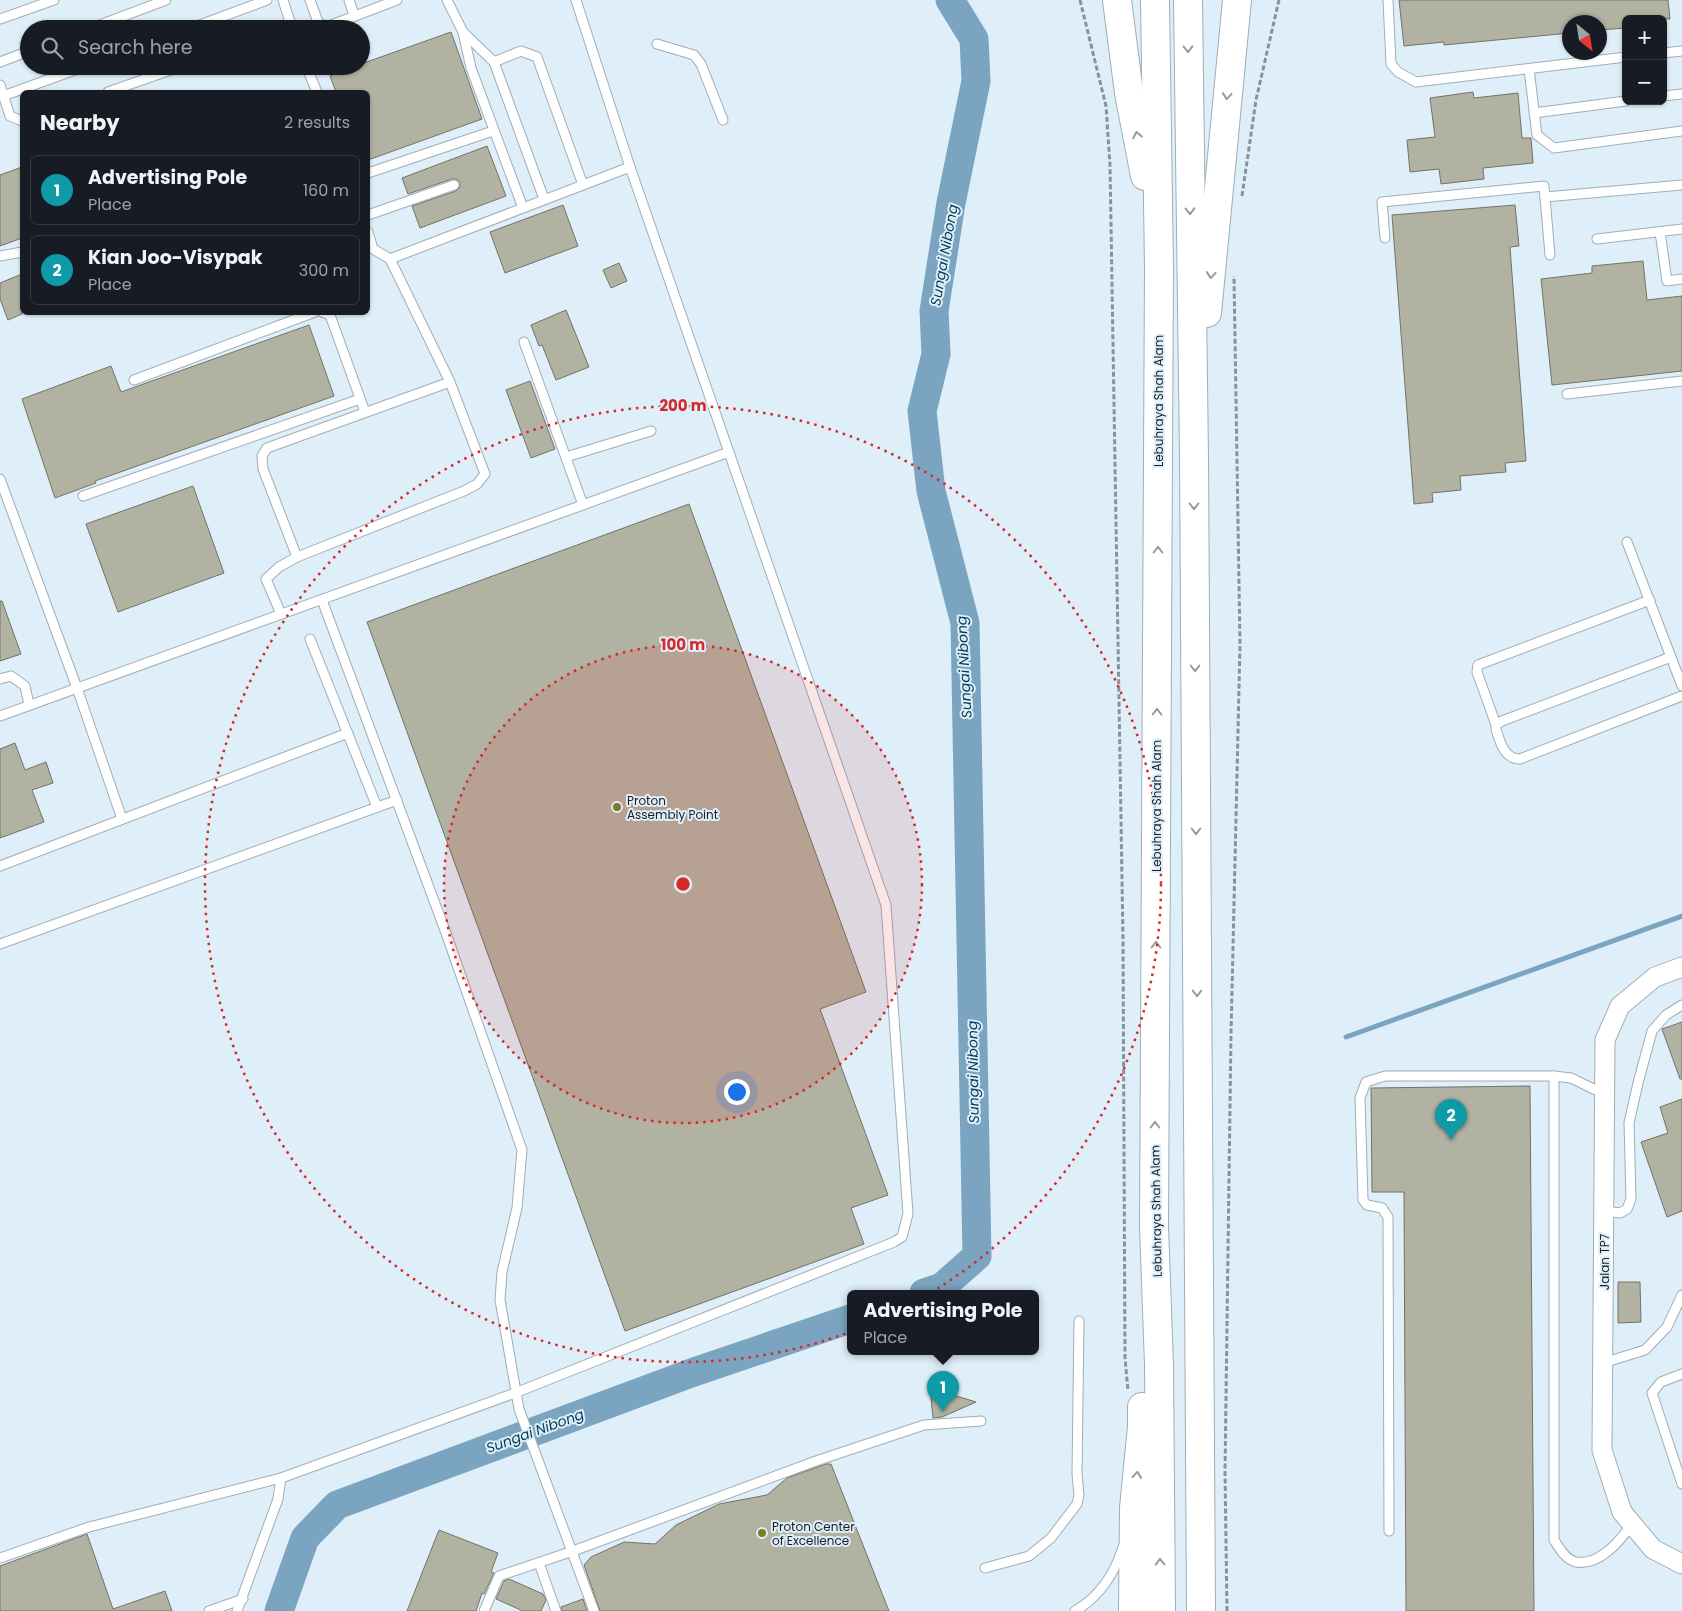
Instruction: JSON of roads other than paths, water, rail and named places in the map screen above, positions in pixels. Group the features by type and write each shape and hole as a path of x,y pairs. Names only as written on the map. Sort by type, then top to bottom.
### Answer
{"highway":[{"path":"1117,0 1129,93 1159,252"},
{"name":"Lebuhraya Shah Alam","path":"1156,0 1159,252 1154,1226 1159,1365 1161,1611"},
{"path":"1188,0 1194,457 1201,1611"},
{"path":"1194,457 1237,0"},
{"path":"1133,1611 1134,1508 1142,1426 1143,1314 1154,1226"}],"street":[{"name":"Jalan TP7","path":"1682,967 1655,977 1620,1006 1605,1040 1602,1450 1622,1512 1654,1549 1682,1564"}],"lane":[{"path":"0,19 54,0"},
{"path":"113,20 166,0"},
{"path":"213,20 267,0"},
{"path":"283,0 289,20"},
{"path":"310,0 317,20"},
{"path":"348,0 354,15"},
{"path":"448,0 463,32 471,68 523,208"},
{"path":"0,1558 89,1527 281,1478 515,1393 894,1242 902,1237 908,1214 886,906 630,167 576,0"},
{"path":"1388,0 1391,64 1398,72 1416,82 1622,57"},
{"path":"342,20 392,1"},
{"path":"463,32 494,62 544,199"},
{"path":"657,44 694,55 701,64 723,120"},
{"path":"494,62 521,51 537,57 582,184"},
{"path":"1667,53 1682,51"},
{"path":"0,62 20,54"},
{"path":"1529,69 1537,135 1554,148 1682,131"},
{"path":"20,90 61,75"},
{"path":"114,90 156,75"},
{"path":"310,75 316,90"},
{"path":"0,85 10,116 20,120"},
{"path":"4,96 20,90"},
{"path":"1667,96 1682,94"},
{"path":"1534,114 1622,102"},
{"path":"370,172 493,131"},
{"path":"390,259 630,167"},
{"path":"370,214 454,185"},
{"path":"1545,197 1682,185"},
{"path":"1386,238 1382,202 1544,186 1550,255"},
{"path":"1597,239 1682,229"},
{"path":"1660,232 1667,281 1682,279"},
{"path":"281,614 266,580 279,567 297,557 464,491 482,480 485,474 450,382 390,259 374,249 370,238"},
{"path":"0,256 20,252"},
{"path":"134,380 307,315"},
{"path":"330,315 366,412"},
{"path":"524,342 583,505"},
{"path":"1567,394 1682,381"},
{"path":"297,557 263,469 262,456 266,448 450,382"},
{"path":"83,496 360,399"},
{"path":"566,458 651,430"},
{"path":"0,716 729,452"},
{"path":"0,479 77,688 122,819"},
{"path":"1627,542 1682,686"},
{"path":"322,600 446,933 522,1150 517,1208 502,1272 500,1300 519,1410 594,1611"},
{"path":"1650,600 1478,665 1477,672 1500,740 1511,758 1520,759 1682,696"},
{"path":"310,639 378,807"},
{"path":"1496,725 1502,721 1671,657"},
{"path":"0,679 11,676 25,686 30,705"},
{"path":"0,866 348,733"},
{"path":"1,940 397,800"},
{"path":"1604,1211 1620,1213 1627,1209 1631,1199 1629,1123 1638,1083 1652,1031 1666,1015 1682,1005"},
{"path":"1390,1531 1388,1217 1382,1208 1367,1205 1363,1200 1360,1098 1366,1082 1385,1076 1554,1076 1571,1078 1604,1094"},
{"path":"1554,1076 1554,1540 1562,1553 1575,1562 1590,1561 1603,1555 1619,1542 1632,1524"},
{"path":"1603,1363 1645,1350 1667,1328 1682,1294"},
{"path":"985,1568 1029,1556 1051,1538 1077,1504 1079,1495 1077,1474 1079,1321"},
{"path":"1682,1374 1661,1382 1652,1393 1682,1484"},
{"path":"484,1611 499,1576 573,1551 816,1461 924,1425 981,1421"},
{"path":"237,1611 243,1599 278,1499 281,1478"},
{"path":"1075,1611 1102,1589 1118,1565 1134,1508"},
{"path":"539,1563 556,1611"},
{"path":"209,1611 243,1599"}],"waterway":[{"name":"Sungai Nibong","path":"933,1290 942,1287 977,1256 965,623 931,491 922,411 936,354 934,311 951,203 976,81 974,39 950,0"},
{"path":"1346,1037 1682,916"},
{"name":"Sungai Nibong","path":"279,1611 305,1538 337,1505 694,1372 847,1320"}],"place":[{"name":"Proton Assembly Point","path":"617,807"},
{"name":"Kian Joo-Visypak","path":"1451,1140"},
{"name":"Advertising Pole","path":"943,1412"},
{"name":"Proton Center of Excellence","path":"762,1533"}]}
